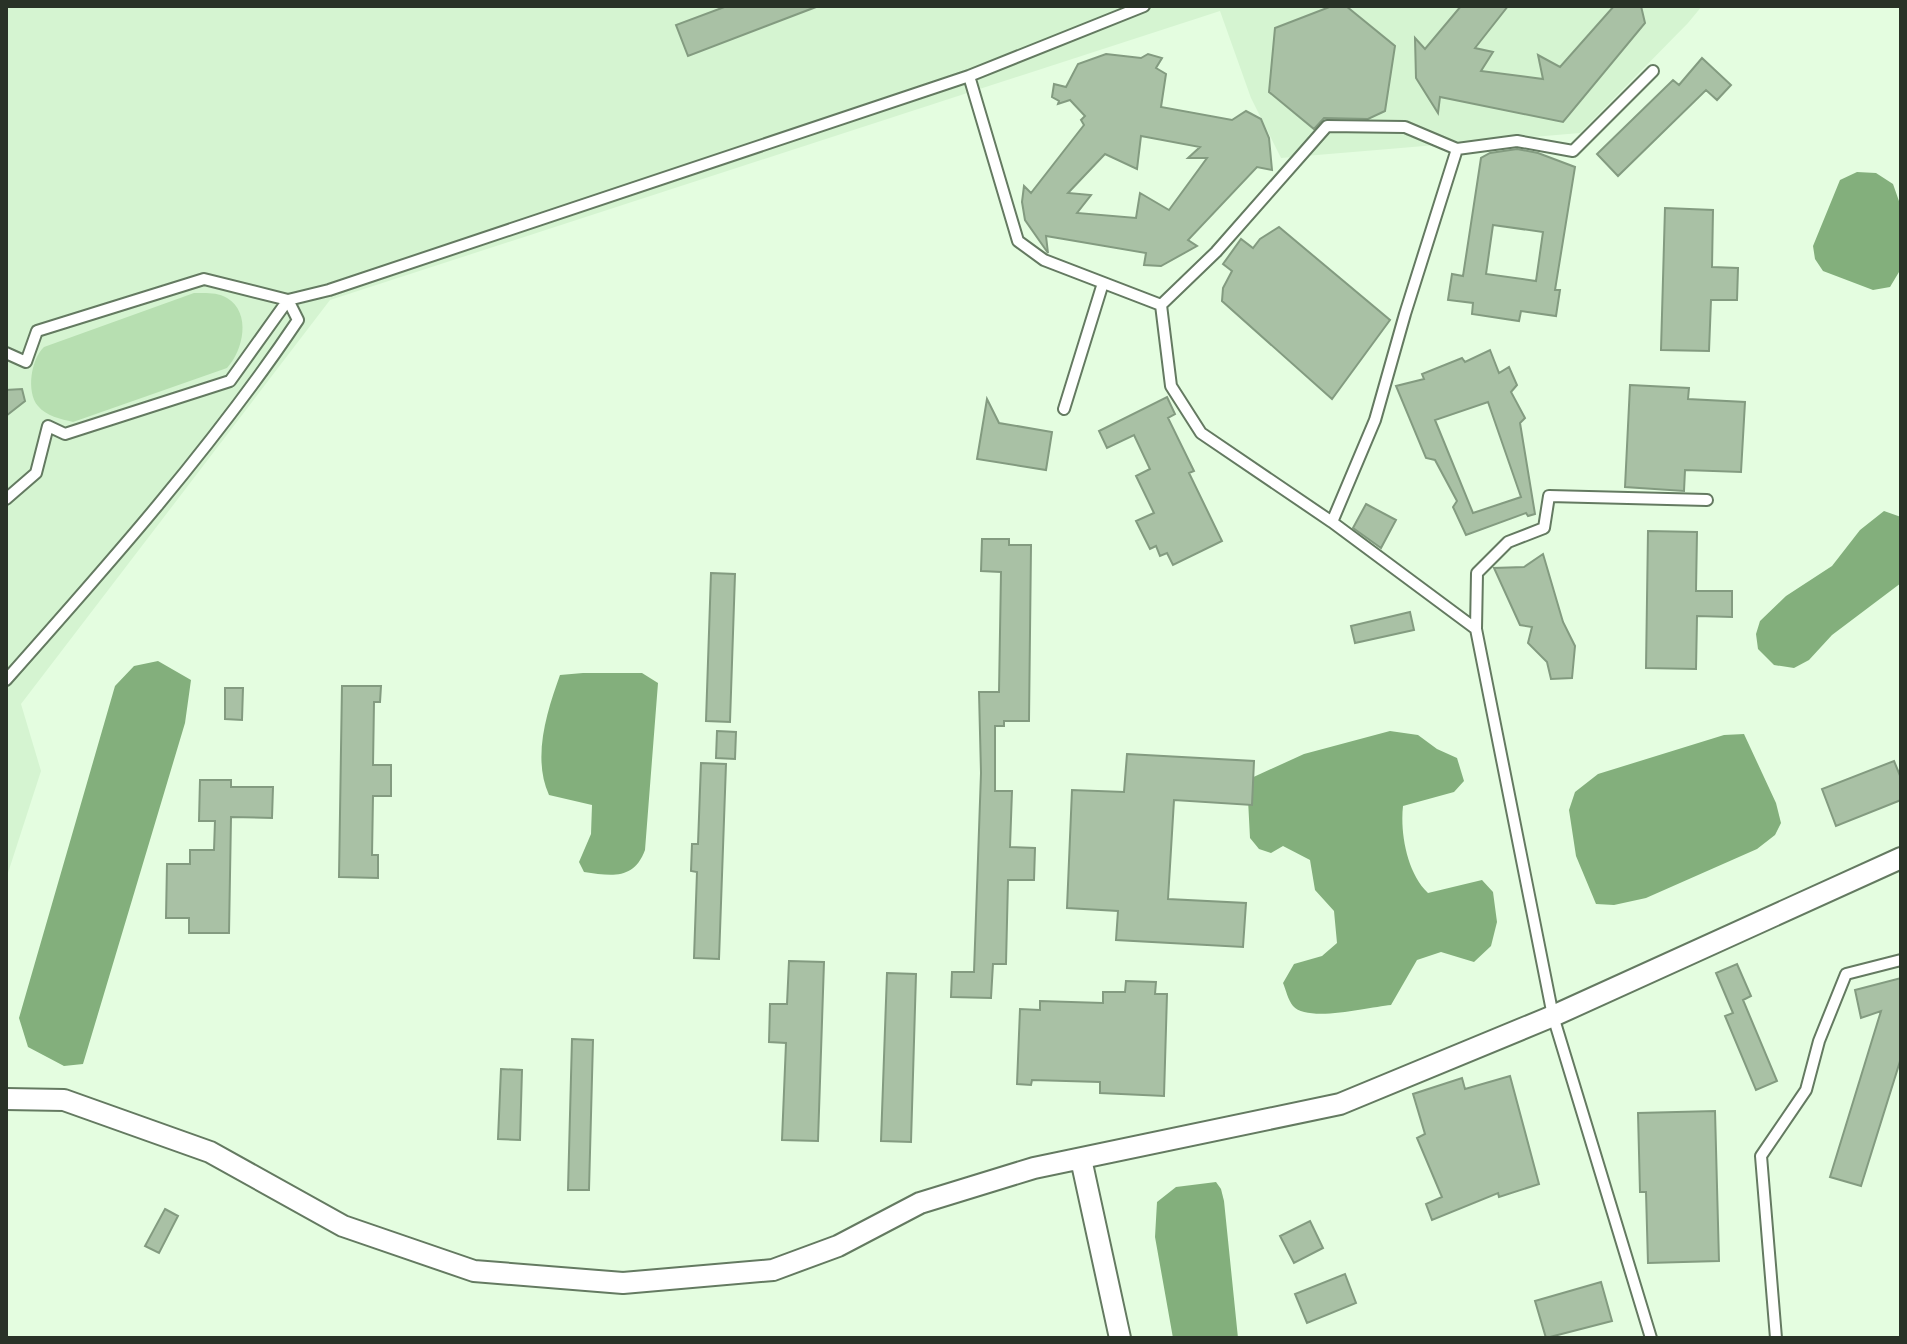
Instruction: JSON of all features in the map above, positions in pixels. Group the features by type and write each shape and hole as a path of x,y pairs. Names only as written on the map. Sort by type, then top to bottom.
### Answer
{"street":[{"path":"6,1099 64,1100 210,1152 343,1226 474,1271 623,1283 773,1270 838,1246 920,1203 1034,1168 1340,1104 1553,1016 1901,858"},
{"path":"1081,1159 1120,1338"}],"lane":[{"path":"6,353 26,362 37,331 204,279 288,300 344,285 969,76 1144,6"},
{"path":"1161,305 1216,252 1327,126 1405,127 1457,149 1517,141 1573,151 1653,71"},
{"path":"969,76 1018,241 1044,260 1161,305"},
{"path":"1332,522 1375,420 1457,149"},
{"path":"1064,409 1103,283"},
{"path":"6,499 36,473 48,426 65,434 230,381 288,300"},
{"path":"6,680 111,563 249,393 298,320 288,300"},
{"path":"1161,305 1171,386 1201,433 1332,522 1476,629"},
{"path":"1651,1338 1553,1016 1476,629 1477,573 1508,542 1544,528 1549,496 1707,500"},
{"path":"1776,1338 1761,1156 1806,1090 1819,1041 1846,974 1901,960"}],"shaded area":[{"path":"6,6 1702,6 1580,133 1281,158 1251,98 1220,11 330,300 21,704 41,771 6,879"},
{"path":"1857,172 1876,173 1893,184 1900,204 1899,272 1890,287 1873,290 1823,271 1815,259 1813,246 1840,180"},
{"path":"194,293 223,296 240,313 241,342 227,368 73,422 49,415 38,406 31,384 36,359 44,347"},
{"path":"1884,511 1901,517 1901,583 1832,635 1809,660 1794,668 1774,665 1758,649 1756,634 1760,621 1786,596 1832,566 1860,530"},
{"path":"158,661 191,680 185,723 83,1064 64,1066 28,1047 19,1018 115,686 134,666"},
{"path":"642,673 658,683 645,850 635,867 621,874 584,872 579,862 591,834 592,805 549,795 544,781 543,735 560,675"},
{"path":"1390,731 1418,735 1437,749 1457,758 1464,781 1454,792 1403,806 1404,840 1410,864 1428,893 1482,880 1493,892 1497,922 1491,946 1474,962 1441,952 1417,960 1391,1005 1325,1014 1301,1011 1291,1004 1283,983 1294,964 1322,956 1337,943 1334,911 1315,890 1310,860 1283,846 1271,853 1259,849 1250,838 1247,780 1304,754"},
{"path":"1744,734 1776,803 1781,823 1775,835 1757,849 1646,898 1614,905 1596,904 1576,856 1569,810 1575,792 1598,774 1724,735"},
{"path":"1216,1182 1224,1201 1238,1338 1173,1338 1155,1237 1157,1202 1176,1187"}],"building":[{"path":"727,6 816,7 688,56 676,25"},
{"path":"1332,6 1346,6 1395,46 1385,111 1368,119 1324,118 1314,129 1269,92 1275,28"},
{"path":"1461,6 1508,6 1475,48 1493,52 1481,71 1543,79 1538,55 1560,67 1614,6 1641,6 1645,23 1563,122 1440,97 1438,113 1416,78 1415,38 1425,49"},
{"path":"1106,54 1141,58 1148,54 1162,58 1156,68 1166,74 1161,107 1232,120 1246,111 1261,119 1269,138 1272,170 1257,167 1188,240 1197,246 1161,266 1144,265 1146,253 1046,236 1048,253 1025,220 1022,202 1024,186 1031,193 1084,125 1081,120 1085,116 1070,100 1058,104 1059,101 1052,97 1054,84 1066,87 1078,64","holes":["1141,136 1200,147 1188,158 1207,158 1169,210 1140,193 1136,218 1077,213 1091,195 1068,193 1105,154 1137,169"]},
{"path":"1702,58 1731,85 1717,100 1706,90 1618,176 1597,154 1673,80 1679,85"},
{"path":"1517,149 1538,153 1575,167 1555,290 1560,290 1556,316 1521,311 1519,321 1472,314 1473,303 1448,300 1452,274 1463,276 1481,158 1490,153","holes":["1493,225 1543,232 1536,281 1486,274"]},
{"path":"1665,208 1713,210 1712,267 1738,268 1737,300 1711,300 1709,351 1661,350"},
{"path":"1279,227 1390,320 1332,399 1222,301 1223,288 1232,271 1223,264 1241,239 1253,248 1260,239"},
{"path":"1490,350 1499,373 1509,367 1517,385 1511,392 1525,418 1520,423 1535,514 1528,516 1526,513 1466,535 1453,507 1457,501 1435,460 1426,458 1396,386 1424,379 1422,374 1462,358 1465,362","holes":["1488,402 1521,497 1473,513 1435,420"]},
{"path":"1630,385 1689,388 1688,399 1745,402 1741,472 1685,470 1684,491 1625,487"},
{"path":"22,389 25,401 6,416 6,390"},
{"path":"1167,397 1175,414 1168,418 1194,471 1189,473 1222,541 1173,565 1167,553 1160,556 1156,546 1150,549 1136,521 1154,513 1136,476 1150,469 1134,435 1107,448 1099,431"},
{"path":"987,399 999,423 1052,432 1046,470 977,459"},
{"path":"1366,504 1396,520 1381,548 1353,528"},
{"path":"1648,531 1697,532 1696,591 1732,591 1732,617 1697,616 1696,669 1646,668"},
{"path":"982,539 1009,539 1009,545 1031,545 1029,721 1004,721 1004,726 995,726 995,791 1012,791 1010,847 1035,848 1034,880 1008,880 1006,964 993,964 991,998 951,997 952,972 974,972 981,773 979,692 999,692 1001,572 981,571"},
{"path":"1543,554 1563,622 1575,646 1572,678 1551,679 1547,662 1528,643 1532,627 1520,625 1494,568 1524,567"},
{"path":"711,573 735,574 730,722 706,721"},
{"path":"1410,612 1414,630 1355,643 1351,626"},
{"path":"342,686 381,686 380,702 374,702 373,765 391,765 391,796 373,796 372,855 378,855 378,878 339,877"},
{"path":"225,688 243,688 242,720 225,719"},
{"path":"717,731 736,732 735,759 716,758"},
{"path":"1127,754 1254,761 1252,805 1174,800 1168,899 1246,903 1243,947 1116,940 1118,911 1067,908 1072,790 1124,792"},
{"path":"1894,761 1901,778 1901,800 1836,826 1822,789"},
{"path":"701,763 726,764 719,959 694,958 697,872 691,871 692,844 698,844"},
{"path":"200,780 231,780 231,787 273,787 272,818 231,817 229,933 189,933 189,918 166,918 167,864 190,864 190,850 214,850 215,821 199,821"},
{"path":"789,961 824,962 818,1141 782,1140 786,1043 769,1042 770,1004 787,1004"},
{"path":"1737,964 1751,996 1743,1000 1777,1081 1756,1090 1725,1016 1733,1013 1716,973"},
{"path":"887,973 916,974 911,1142 881,1141"},
{"path":"1901,978 1901,1058 1861,1186 1830,1177 1881,1011 1861,1018 1855,990"},
{"path":"1126,981 1156,982 1155,994 1167,994 1164,1096 1100,1093 1100,1082 1032,1080 1031,1085 1017,1084 1020,1009 1040,1010 1040,1001 1103,1003 1103,992 1125,992"},
{"path":"572,1039 593,1040 589,1190 568,1190"},
{"path":"501,1069 522,1070 520,1140 498,1139"},
{"path":"1510,1076 1539,1184 1499,1197 1498,1193 1432,1220 1426,1204 1442,1197 1417,1138 1425,1134 1413,1094 1462,1078 1465,1089"},
{"path":"1715,1111 1719,1261 1648,1263 1646,1192 1640,1192 1638,1113"},
{"path":"165,1209 178,1216 159,1253 145,1246"},
{"path":"1310,1221 1323,1248 1294,1263 1280,1236"},
{"path":"1345,1274 1356,1303 1307,1323 1295,1294"},
{"path":"1601,1282 1612,1321 1546,1338 1535,1301"}]}
